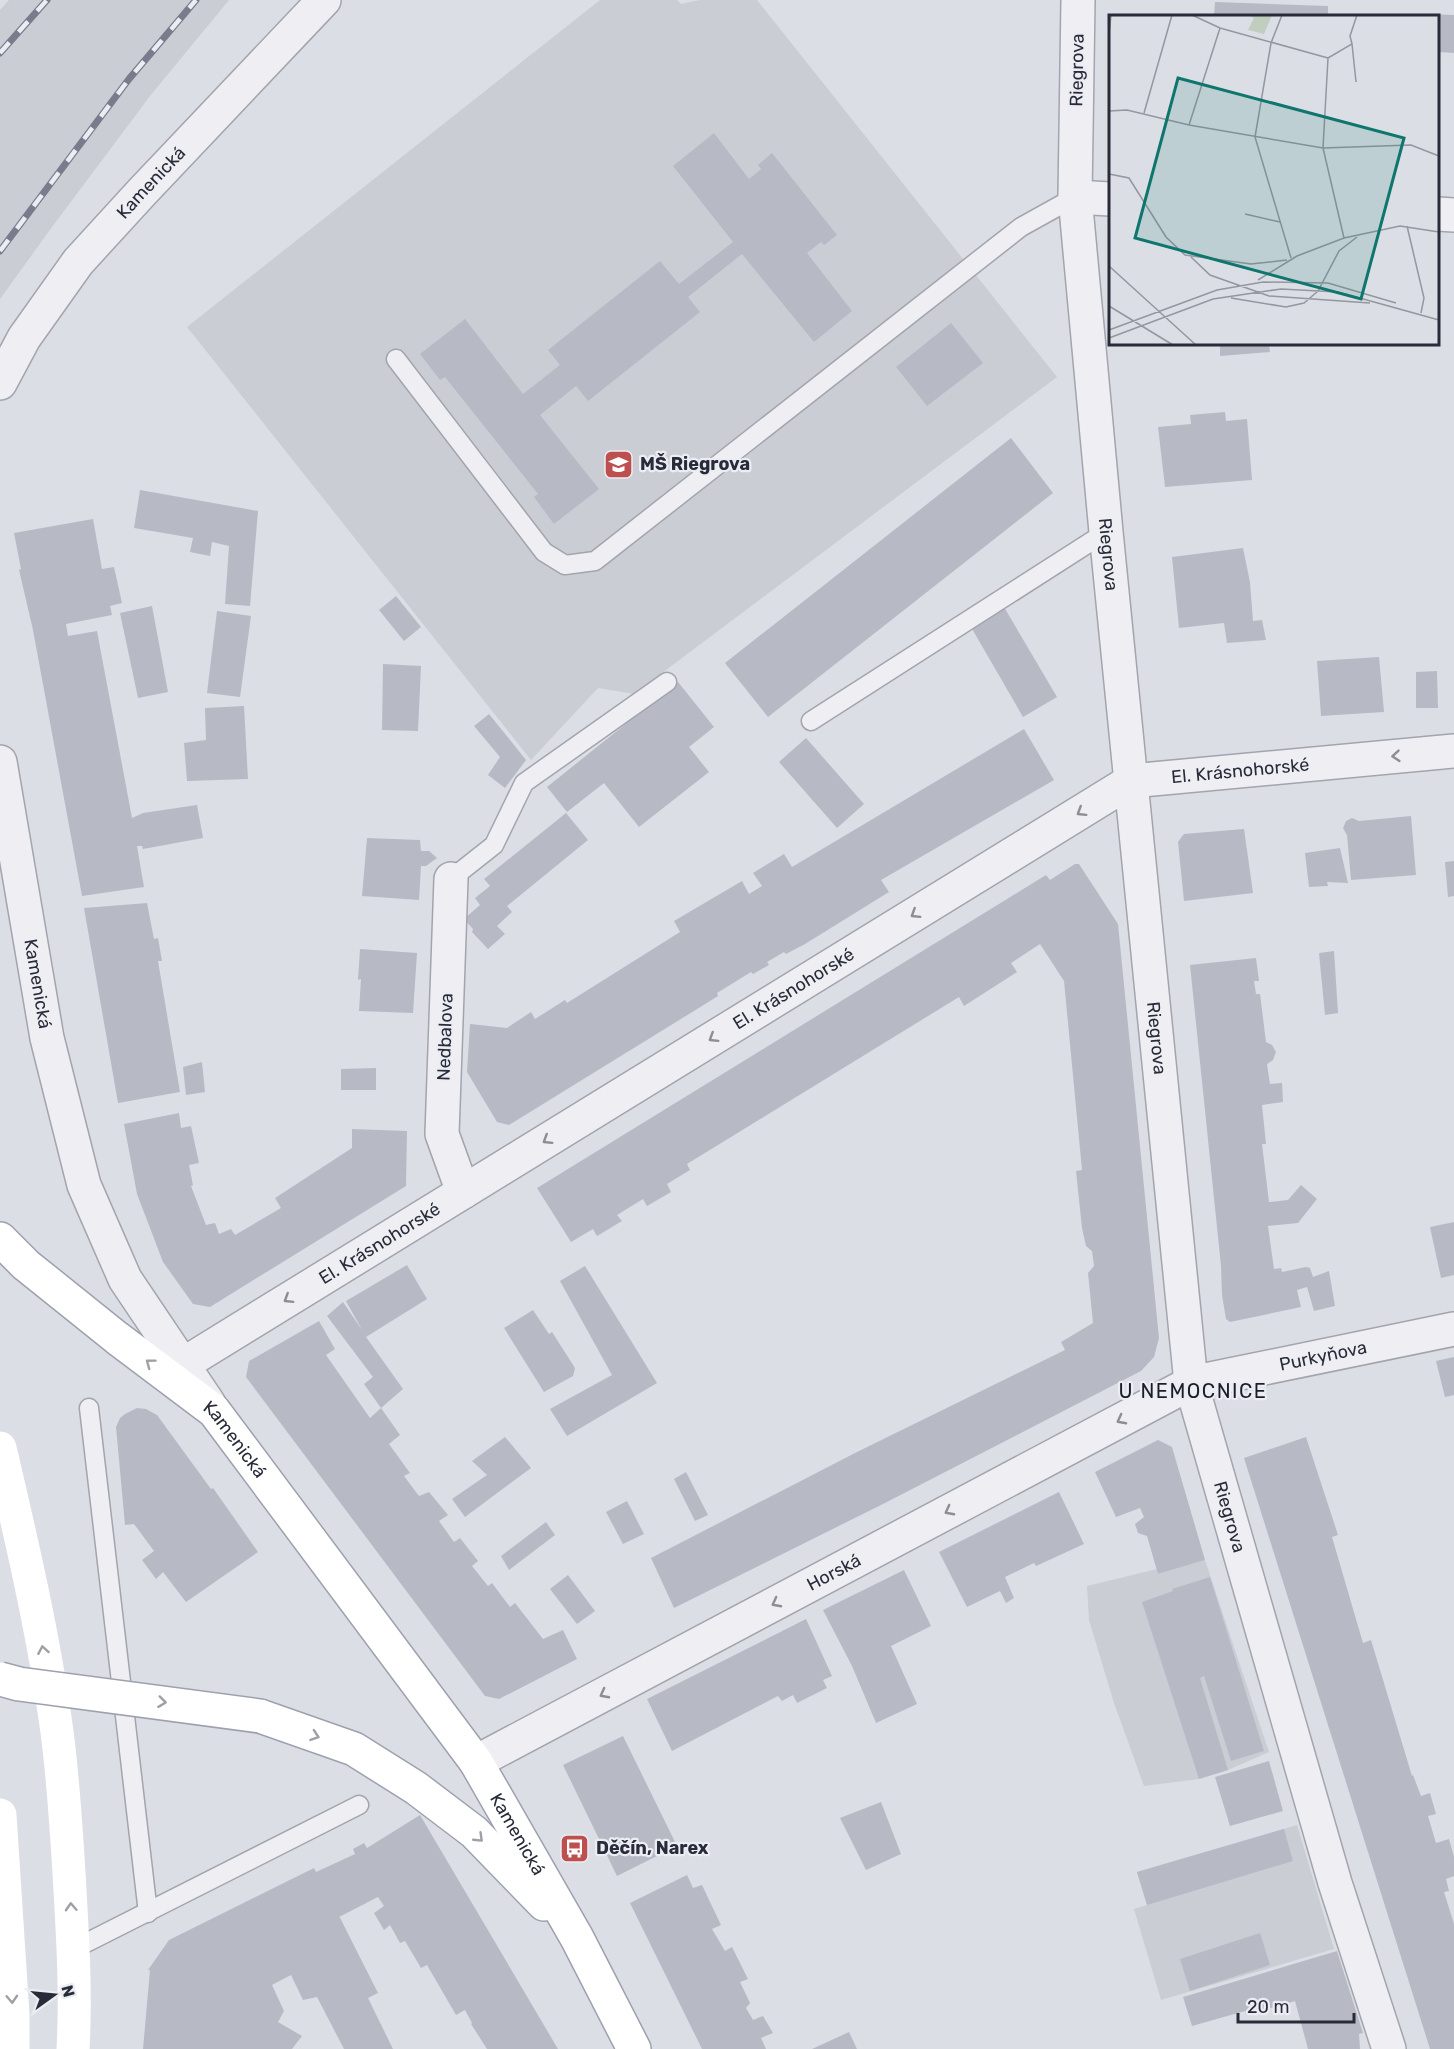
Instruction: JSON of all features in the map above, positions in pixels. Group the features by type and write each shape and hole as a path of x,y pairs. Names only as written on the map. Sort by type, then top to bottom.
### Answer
{"main road":[{"path":"0,1239 26,1265 117,1338 214,1411"},
{"name":"Kamenická","path":"214,1411 476,1762 578,1938 634,2049"},
{"path":"0,1448 30,1579 57,1732 74,1949 73,2049"},
{"path":"0,1679 19,1684 260,1716 354,1749 416,1788 474,1832 578,1938"},
{"path":"0,1815 13,2049"}],"street":[{"name":"Kamenická","path":"0,383 24,338 78,262 324,0"},
{"name":"Riegrova","path":"1078,0 1075,197 1191,1383 1332,1872 1389,2049"},
{"path":"1075,197 1109,199"},
{"path":"1439,214 1454,215"},
{"name":"El. Krásnohorské","path":"182,1365 1131,781 1454,751"},
{"name":"Kamenická","path":"0,762 48,1038 84,1185 125,1279 214,1411"},
{"name":"Nedbalova","path":"451,879 442,1134 463,1192"},
{"name":"Purkyňova","path":"1191,1383 1454,1329"},
{"name":"Horská","path":"476,1762 1191,1383"}],"lane":[{"path":"396,358 544,552 564,565 596,561 1021,227 1075,197"},
{"path":"812,721 1106,532"},
{"path":"451,879 494,845 524,783 667,682"},
{"path":"88,1408 148,1913"},
{"path":"74,1949 359,1805"}],"shaded area":[{"path":"9,0 229,0 150,96 0,299 0,10"},
{"name":"MŠ Riegrova","path":"600,0 677,0 681,4 700,0 757,0 1057,377 634,694 598,688 531,760 187,327"},
{"path":"1205,1560 1269,1752 1228,1770 1199,1779 1144,1786 1114,1703 1089,1620 1087,1586 1157,1569 1158,1574"},
{"path":"1297,1825 1334,1949 1161,2000 1134,1909 1147,1905 1137,1872"}],"building":[{"path":"1215,2 1328,6 1328,15 1214,15"},
{"path":"1426,14 1454,15 1454,53 1439,52 1439,15"},
{"path":"714,133 749,179 761,169 758,165 772,153 837,235 824,245 821,242 807,253 852,311 814,342 742,254 688,297 700,312 588,401 576,386 540,415 599,489 554,524 534,497 538,494 445,377 440,380 420,354 465,319 523,394 560,365 548,350 660,261 679,284 733,242 673,166"},
{"path":"951,323 983,363 927,406 896,367"},
{"path":"1220,345 1269,345 1270,352 1220,356"},
{"path":"1225,412 1226,421 1247,419 1252,480 1165,487 1158,427 1191,424 1190,415"},
{"path":"1011,438 1053,493 768,717 725,663"},
{"path":"140,490 258,511 250,606 225,604 229,546 212,542 210,556 190,552 193,538 134,528"},
{"path":"93,519 102,569 114,567 122,603 110,606 112,615 66,624 68,636 97,631 132,818 143,813 197,805 203,838 143,849 142,846 137,846 144,887 82,896 33,630 19,570 21,569 14,533"},
{"path":"1243,548 1250,582 1253,621 1262,620 1266,640 1227,643 1224,623 1179,628 1172,557"},
{"path":"396,596 421,627 404,641 379,610"},
{"path":"152,606 168,692 138,698 120,613"},
{"path":"1004,607 1057,697 1023,717 971,627"},
{"path":"217,611 251,616 240,697 207,693"},
{"path":"1379,657 1384,712 1321,716 1317,661"},
{"path":"383,664 421,666 418,731 382,730"},
{"path":"1437,671 1438,708 1416,708 1416,672"},
{"path":"678,682 714,727 689,747 709,772 639,827 604,783 567,812 547,787"},
{"path":"244,706 248,779 187,781 184,743 206,740 205,708"},
{"path":"489,714 526,760 505,788 488,775 500,757 474,726"},
{"path":"1024,729 1054,780 881,880 889,892 805,944 767,962 769,965 753,974 751,972 717,993 718,996 509,1125 497,1122 467,1072 470,1024 507,1028 531,1012 535,1019 565,1000 567,1003 680,932 674,921 742,881 749,894 762,886 753,873 784,854 792,867"},
{"path":"806,738 864,804 837,828 779,762"},
{"path":"566,813 588,840 507,906 512,912 497,926 505,934 488,949 472,932 473,929 464,919 480,905 475,898 490,886 484,879"},
{"path":"1411,816 1416,875 1351,880 1347,835 1343,828 1346,821 1352,818 1359,821"},
{"path":"1244,829 1253,893 1184,901 1178,842 1184,834"},
{"path":"367,838 420,840 421,851 429,851 437,858 426,866 421,866 419,900 362,896"},
{"path":"1340,848 1348,883 1327,882 1328,886 1309,887 1305,853"},
{"path":"1454,861 1454,896 1448,897 1445,862"},
{"path":"1075,864 1079,864 1118,924 1159,1338 1154,1357 1141,1371 883,1504 674,1608 651,1558 857,1452 1065,1350 1061,1342 1093,1323 1088,1273 1094,1266 1092,1251 1086,1246 1082,1228 1076,1171 1082,1170 1064,981 1040,944 1011,963 1017,972 964,1006 959,997 687,1164 690,1170 667,1184 671,1192 647,1206 643,1199 617,1215 622,1221 597,1236 593,1229 571,1242 537,1188 1046,875 1050,880"},
{"path":"147,903 154,939 158,938 162,961 158,961 180,1092 118,1103 84,908"},
{"path":"360,949 417,953 413,1013 359,1011"},
{"path":"1334,951 1338,1013 1325,1015 1319,953"},
{"path":"1256,958 1259,981 1254,981 1256,994 1260,994 1266,1042 1272,1045 1276,1052 1273,1060 1267,1064 1270,1084 1282,1083 1283,1102 1262,1105 1266,1144 1262,1144 1269,1202 1288,1200 1301,1185 1317,1199 1298,1223 1268,1226 1274,1269 1281,1268 1282,1272 1306,1267 1310,1268 1313,1277 1329,1271 1335,1306 1314,1311 1307,1287 1297,1290 1301,1307 1230,1322 1226,1319 1222,1295 1221,1266 1190,965"},
{"path":"202,1062 205,1092 186,1095 183,1067"},
{"path":"376,1068 376,1090 341,1090 341,1069"},
{"path":"179,1113 181,1128 191,1126 199,1163 189,1165 193,1185 191,1186 206,1225 215,1223 219,1234 231,1229 235,1235 281,1208 275,1198 352,1148 352,1129 407,1131 406,1186 210,1307 193,1304 163,1262 137,1194 124,1124"},
{"path":"1454,1222 1454,1275 1441,1278 1430,1227"},
{"path":"407,1265 427,1299 366,1337 403,1389 381,1408 364,1384 373,1377 327,1316 343,1302 362,1330 346,1301"},
{"path":"585,1266 657,1383 567,1436 550,1409 612,1375 560,1281"},
{"path":"533,1310 549,1334 552,1332 575,1368 573,1376 544,1392 504,1328"},
{"path":"319,1321 335,1349 326,1355 370,1418 381,1408 400,1435 389,1444 410,1473 404,1476 419,1496 429,1492 448,1515 439,1521 454,1542 460,1538 478,1561 472,1566 488,1586 492,1583 510,1607 515,1603 543,1639 563,1630 577,1659 499,1699 485,1696 246,1377 249,1361"},
{"path":"1454,1357 1454,1395 1445,1397 1436,1361"},
{"path":"137,1408 146,1409 157,1415 258,1552 186,1602 163,1572 156,1579 142,1560 154,1551 134,1524 125,1525 116,1427 120,1418"},
{"path":"505,1437 531,1468 465,1517 452,1499 487,1475 472,1461"},
{"path":"1306,1437 1338,1535 1332,1537 1363,1643 1371,1640 1412,1776 1421,1796 1430,1793 1436,1814 1428,1816 1436,1843 1449,1839 1454,1857 1454,1876 1446,1879 1449,1891 1444,1892 1454,1924 1454,2049 1430,2049 1244,1458"},
{"path":"1158,1440 1172,1447 1205,1560 1158,1574 1147,1536 1138,1533 1135,1524 1144,1517 1140,1508 1116,1517 1095,1472"},
{"path":"686,1472 708,1515 695,1521 674,1479"},
{"path":"1059,1492 1084,1544 1005,1577 1014,1598 1006,1603 1000,1591 967,1607 939,1552"},
{"path":"627,1501 644,1534 623,1544 606,1512"},
{"path":"546,1522 555,1535 509,1570 501,1556"},
{"path":"904,1570 931,1626 891,1646 917,1704 876,1723 852,1666 823,1610"},
{"path":"568,1575 595,1611 577,1624 550,1589"},
{"path":"1210,1577 1264,1751 1231,1761 1204,1676 1200,1678 1228,1770 1199,1779 1142,1602 1173,1591 1172,1589"},
{"path":"806,1619 832,1676 823,1680 827,1688 797,1703 793,1695 782,1701 778,1696 672,1751 647,1699"},
{"path":"623,1736 677,1846 617,1876 563,1765"},
{"path":"1269,1761 1283,1811 1230,1826 1215,1777"},
{"path":"881,1802 901,1854 866,1870 840,1818"},
{"path":"420,1815 558,2049 487,2049 465,2010 456,2015 427,1965 421,1968 405,1941 400,1943 390,1925 384,1930 374,1913 384,1906 378,1897 339,1917 378,1993 368,1998 393,2049 344,2049 317,1997 303,2000 291,1975 272,1985 284,2011 278,2022 302,2036 292,2049 143,2049 150,1970 148,1970 169,1940 314,1868 316,1872 355,1854 353,1849 364,1843 367,1848"},
{"path":"1284,1829 1293,1861 1147,1905 1137,1872"},
{"path":"687,1875 693,1888 702,1885 721,1925 712,1929 725,1951 732,1947 748,1979 740,1982 750,2003 746,2008 753,2020 763,2016 773,2033 761,2038 766,2049 702,2049 630,1903"},
{"path":"1260,1933 1270,1965 1190,1991 1180,1959"},
{"path":"1337,1951 1363,2033 1359,2034 1360,2049 1308,2049 1295,2001 1246,2015 1245,2011 1192,2026 1183,1997"},
{"path":"849,2032 857,2049 812,2049"}],"railway":[{"path":"0,53 47,0"},
{"path":"0,251 129,79 196,0"}],"place":[{"name":"MŠ Riegrova","path":"619,464"},
{"name":"Děčín, Narex","path":"575,1848"}],"district":[{"name":"U NEMOCNICE","path":"1193,1391"}]}
